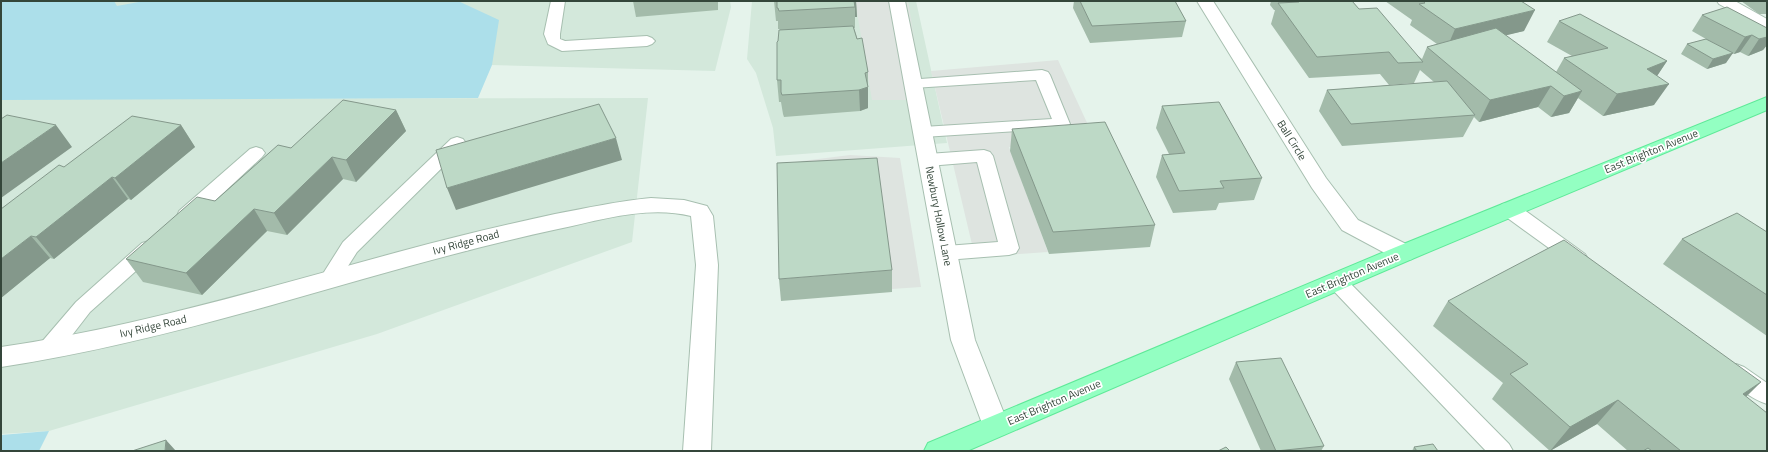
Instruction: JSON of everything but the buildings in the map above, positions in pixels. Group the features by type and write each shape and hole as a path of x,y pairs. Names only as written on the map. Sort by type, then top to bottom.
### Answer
{"main road":[{"name":"East Brighton Avenue","path":"938,451 1336,281 1767,103"}],"street":[{"name":"Newbury Hollow Lane","path":"897,1 963,340 996,426"},
{"name":"Ball Circle","path":"1205,1 1319,183 1350,225 1404,253"},
{"name":"Ivy Ridge Road","path":"1,358 48,350 174,322 511,230 624,208 684,205 699,211 702,216 707,265 698,451"}],"lane":[{"path":"558,1 552,34 553,41 562,46 647,41"},
{"path":"1724,1 1767,25"},
{"path":"913,83 1042,75 1062,124 923,132"},
{"path":"329,280 350,247 457,143"},
{"path":"48,350 83,307 256,153"},
{"path":"928,160 984,156 1009,248 946,253"},
{"path":"1509,209 1593,270"},
{"path":"1336,281 1454,405 1501,451"},
{"path":"1722,363 1767,395"}],"shaded area":[{"path":"1,1 730,1 731,7 715,71 1,52"},
{"path":"1,1 114,1 117,6 144,1 458,1 499,20 492,65 478,98 1,100"},
{"path":"752,1 916,1 947,143 776,156 773,128 756,73 747,59"},
{"path":"855,1 908,1 924,100 872,100"},
{"path":"1058,60 1095,140 1009,147 1048,252 975,257 931,71"},
{"path":"648,98 632,242 377,334 49,431 1,434 1,99"},
{"path":"850,155 900,158 921,287 892,289 781,185 802,161"},
{"path":"49,431 39,451 1,451 1,435"}]}
